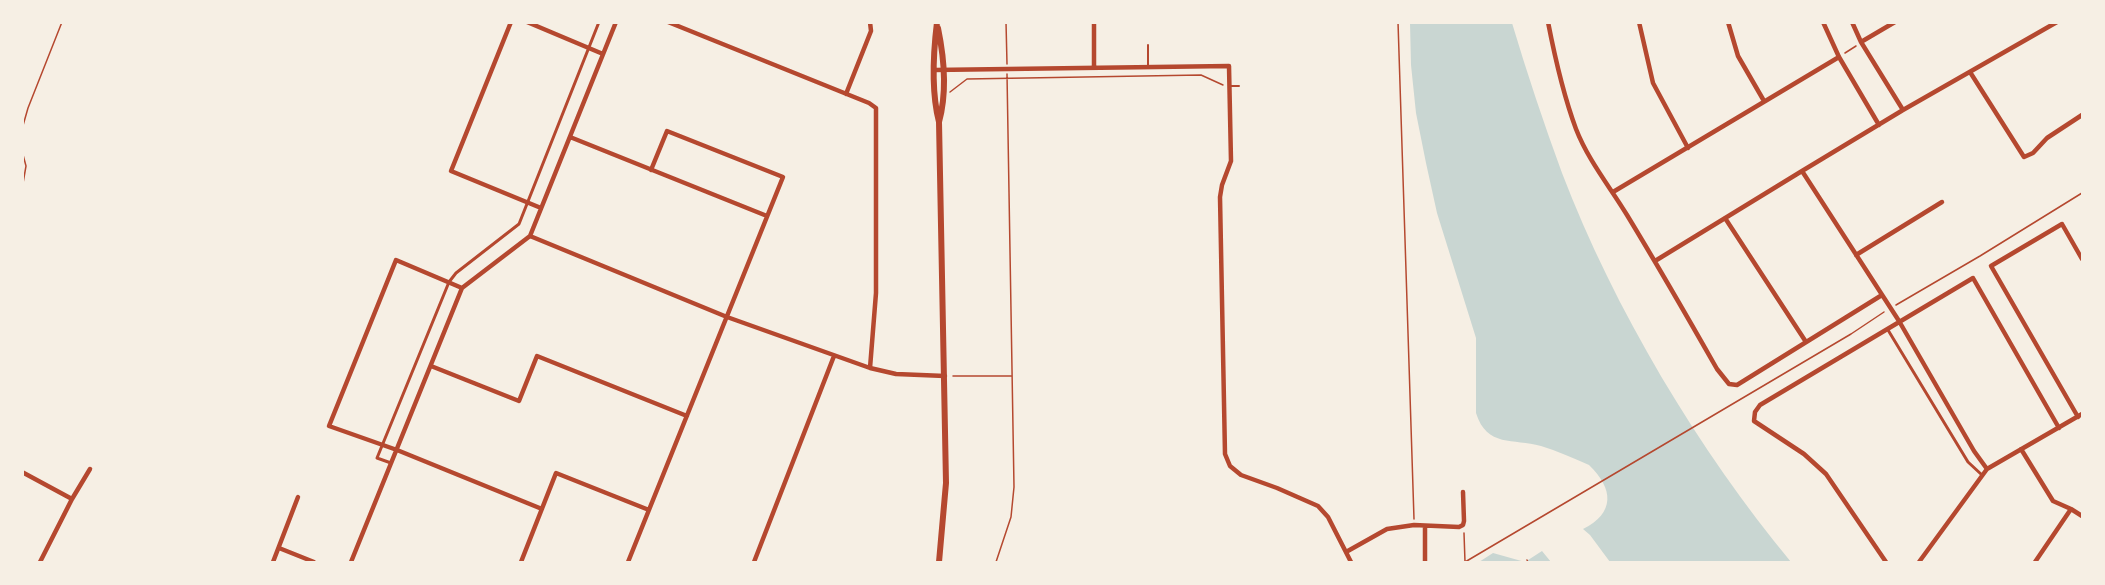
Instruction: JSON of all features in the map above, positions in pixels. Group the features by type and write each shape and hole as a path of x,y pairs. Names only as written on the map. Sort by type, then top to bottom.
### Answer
{"main road":[{"path":"937,22 934,106 939,122 946,483 939,562"},
{"path":"937,22 943,70 943,108 939,122"}],"street":[{"path":"511,22 451,171 541,208"},
{"path":"526,22 603,54"},
{"path":"391,463 377,458 449,282 456,273 519,224 599,22"},
{"path":"351,562 462,288 530,236 616,22"},
{"path":"668,22 870,103 877,111 876,294 870,368"},
{"path":"846,94 871,31 870,22"},
{"path":"1094,22 1094,67"},
{"path":"1548,22 1559,72 1576,130 1599,174 1613,192 1656,261 1717,369 1729,384 1737,385 1882,295"},
{"path":"1639,22 1653,83 1688,148"},
{"path":"1728,22 1738,56 1764,101"},
{"path":"1823,22 1839,57 1879,125"},
{"path":"1852,22 1861,42 1903,110"},
{"path":"1861,42 1895,22"},
{"path":"1656,261 1903,110 2057,22"},
{"path":"1613,192 1839,57"},
{"path":"934,70 1228,66 1231,161 1220,197 1225,454 1230,466 1241,475 1318,506 1328,517 1351,562"},
{"path":"1970,72 2024,157 2033,153 2047,138 2082,115"},
{"path":"628,562 783,177 667,131 651,170"},
{"path":"570,138 767,216"},
{"path":"1802,171 1899,321 1974,452 1987,469"},
{"path":"1856,255 1942,202"},
{"path":"1725,218 1806,342"},
{"path":"1919,562 1987,469 2080,416 1991,266 2062,224 2082,259"},
{"path":"530,236 727,317 834,356 896,374 945,375"},
{"path":"462,288 396,260 329,426 397,450 542,509"},
{"path":"1886,562 1826,474 1804,454 1754,421 1755,412 1760,405 1972,278 2059,428"},
{"path":"1887,328 1968,462 1983,475"},
{"path":"431,366 519,401 537,356 687,416"},
{"path":"754,562 834,356"},
{"path":"2021,449 2054,501 2082,516"},
{"path":"40,562 90,469"},
{"path":"22,472 72,499"},
{"path":"521,562 556,473 649,510"},
{"path":"1346,552 1387,529 1414,525 1425,527 1463,525 1463,492"},
{"path":"273,562 298,497"},
{"path":"2035,562 2071,509"},
{"path":"1425,527 1425,562"},
{"path":"279,548 314,562"},
{"path":"296,562 299,556"}],"lane":[{"path":"1148,45 1148,66"},
{"path":"1230,86 1239,86"}],"path":[{"path":"22,129 62,22"},
{"path":"996,562 1011,517 1014,487 1006,22"},
{"path":"1398,22 1414,525"},
{"path":"1839,57 1861,42"},
{"path":"943,94 950,92 964,80 1201,75 1218,84 1230,86"},
{"path":"22,151 26,166 22,189"},
{"path":"1463,525 1465,562 1851,334 1890,308 2082,194"},
{"path":"945,375 1012,376"}],"shaded area":[{"path":"1410,23 1512,23 1562,173 1583,224 1633,327 1661,377 1724,474 1791,562 1610,562 1583,529 1601,516 1606,508 1607,500 1607,492 1603,483 1589,465 1541,446 1494,437 1481,424 1476,413 1476,338 1437,213 1426,163 1416,113"},
{"path":"1542,551 1551,562 1525,562"},
{"path":"1493,553 1525,562 1479,562"}]}
